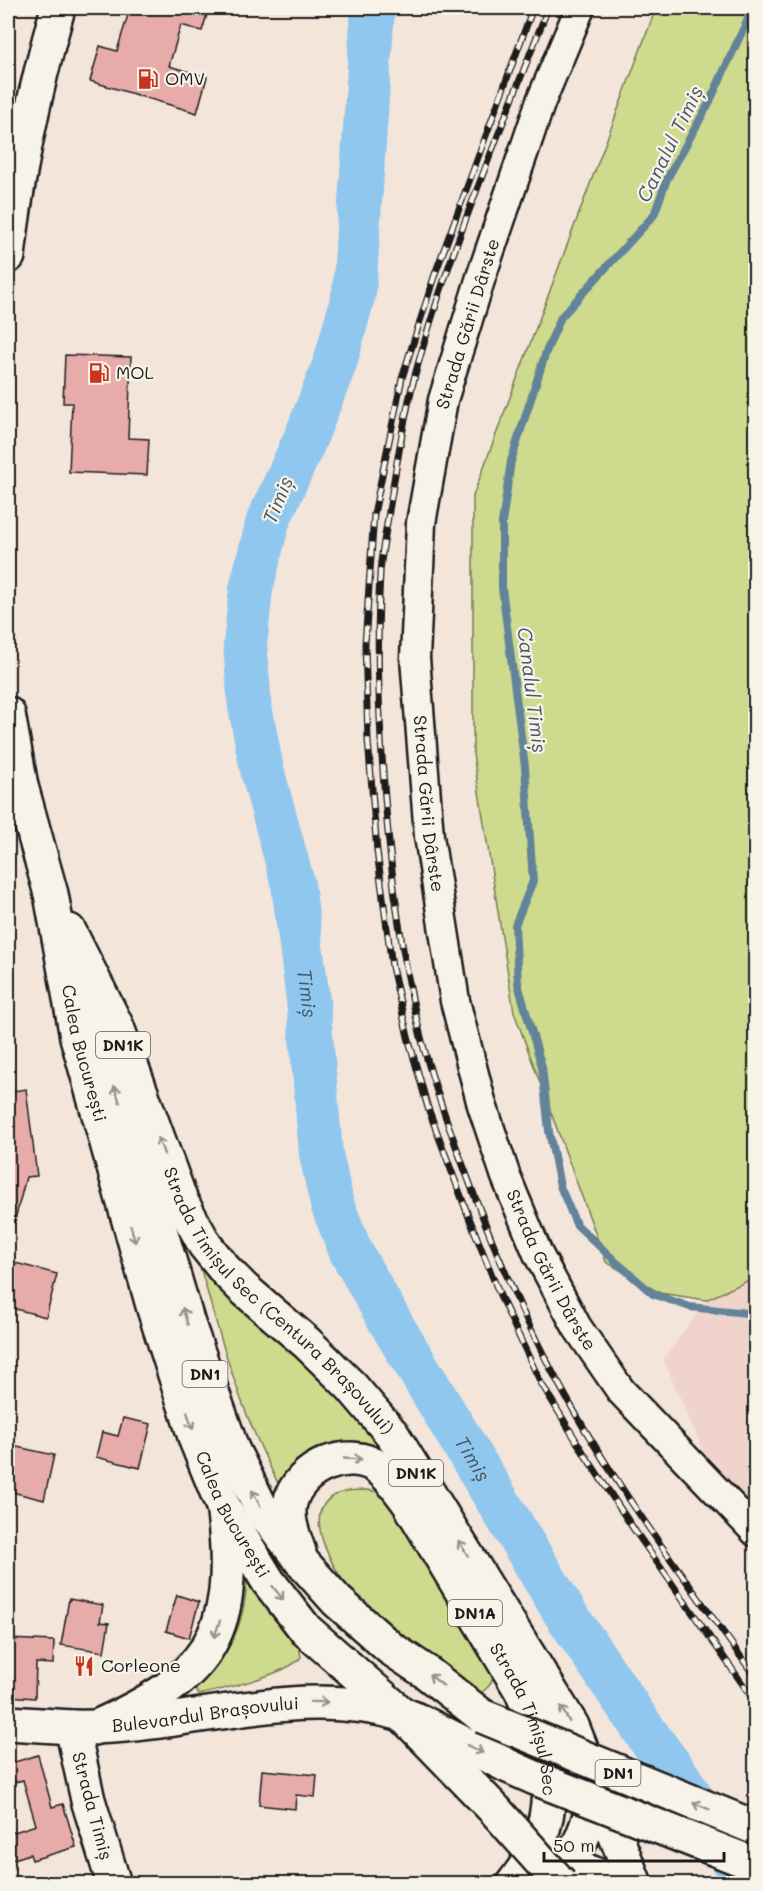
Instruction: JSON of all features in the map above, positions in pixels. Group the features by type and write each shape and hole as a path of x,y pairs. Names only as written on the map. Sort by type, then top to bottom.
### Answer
{"main road":[{"path":"8,256 15,191 28,120 58,8"},
{"name":"Calea București","path":"8,714 21,786 51,894 141,1169 188,1324 232,1449 262,1510 302,1562 337,1601 390,1648 426,1672 482,1716 756,1828"},
{"name":"Calea București","path":"51,894 76,1037 154,1309 196,1440 224,1509 268,1581 306,1630 404,1715 508,1766 756,1865"},
{"name":"Strada Timișul Sec (Centura Brașovului)","path":"51,894 117,1027 181,1201 205,1245 244,1289 307,1343 351,1386 392,1434 560,1703 582,1746 635,1884"},
{"name":"Strada Timișul Sec","path":"302,1562 291,1526 290,1503 301,1482 315,1470 345,1458 364,1460 378,1467 393,1482 415,1512 521,1690 545,1753 548,1775 548,1811 544,1830 552,1872 513,1884"},
{"path":"83,1727 131,1711 175,1684 195,1665 215,1637 224,1608 228,1574 228,1542 224,1509"},
{"name":"Bulevardul Brașovului","path":"8,1723 83,1727 134,1726 232,1710 307,1702 372,1707 404,1715"},
{"path":"404,1715 552,1872 592,1873 617,1884"},
{"name":"Strada Timiș","path":"83,1727 88,1800 114,1884"},
{"name":"DN1A","path":"552,1872 584,1835 597,1787"}],"street":[{"name":"Strada Gării Dârste","path":"580,8 541,100 481,277 441,411 421,523 414,658 429,836 455,1001 482,1105 506,1177 538,1254 577,1327 621,1391 756,1532"}],"shaded area":[{"path":"755,1277 755,1570 663,1359 706,1301"}],"green space":[{"path":"656,8 756,8 756,1277 706,1300 660,1293 606,1262 514,1012 473,754 473,496"},
{"path":"195,1249 359,1412 384,1452 288,1503 261,1448 239,1395"},
{"path":"367,1490 378,1492 395,1510 493,1672 490,1684 481,1693 445,1673 371,1613 352,1592 333,1564 320,1532 320,1517 324,1504 339,1493"},
{"path":"247,1578 275,1619 299,1646 301,1657 295,1663 270,1675 199,1695 195,1689 218,1664 239,1625 246,1595"}],"building":[{"path":"130,8 209,8 202,31 181,25 169,66 207,77 197,113 90,81 100,46 117,51"},
{"path":"65,355 131,357 128,438 149,439 147,475 69,472 72,403 63,403"},
{"path":"26,1089 37,1176 26,1177 14,1224 8,1223 8,1092"},
{"path":"8,1261 57,1274 46,1317 8,1307"},
{"path":"123,1418 151,1424 140,1468 96,1457 102,1432 118,1436"},
{"path":"8,1445 54,1455 44,1500 8,1491"},
{"path":"177,1595 199,1602 189,1638 166,1631"},
{"path":"69,1599 103,1605 100,1622 109,1623 104,1652 61,1645"},
{"path":"8,1639 54,1641 53,1664 36,1663 35,1698 8,1696"},
{"path":"38,1755 52,1807 63,1804 76,1847 32,1860 30,1854 8,1861 8,1834 36,1825 23,1780 8,1784 8,1764"},
{"path":"262,1770 317,1775 315,1797 296,1795 295,1809 259,1805"}],"waterway":[{"name":"Timiș","path":"373,8 354,293 335,363 306,437 268,521 251,589 245,645 250,707 262,770 293,884 308,1000 321,1154 332,1204 351,1252 395,1330 565,1613 677,1775 748,1884"},
{"name":"Canalul Timiș","path":"753,8 709,103 667,179 654,215 561,317 546,352 511,461 502,523 502,588 525,767 533,881 515,925 518,984 542,1067 549,1131 560,1186 576,1224 653,1294 690,1307 756,1314"}],"railway":[{"path":"533,8 435,274 402,378 374,514 365,644 368,740 377,851 392,967 408,1037 428,1108 501,1298 541,1383 635,1531 756,1703"},
{"path":"548,8 476,192 443,285 414,379 400,445 381,558 378,630 381,742 394,885 407,972 428,1063 473,1192 515,1296 552,1371 598,1451 649,1528 756,1678"}],"place":[{"name":"OMV","path":"148,79"},
{"name":"MOL","path":"99,373"},
{"name":"Corleone","path":"84,1666"}]}
